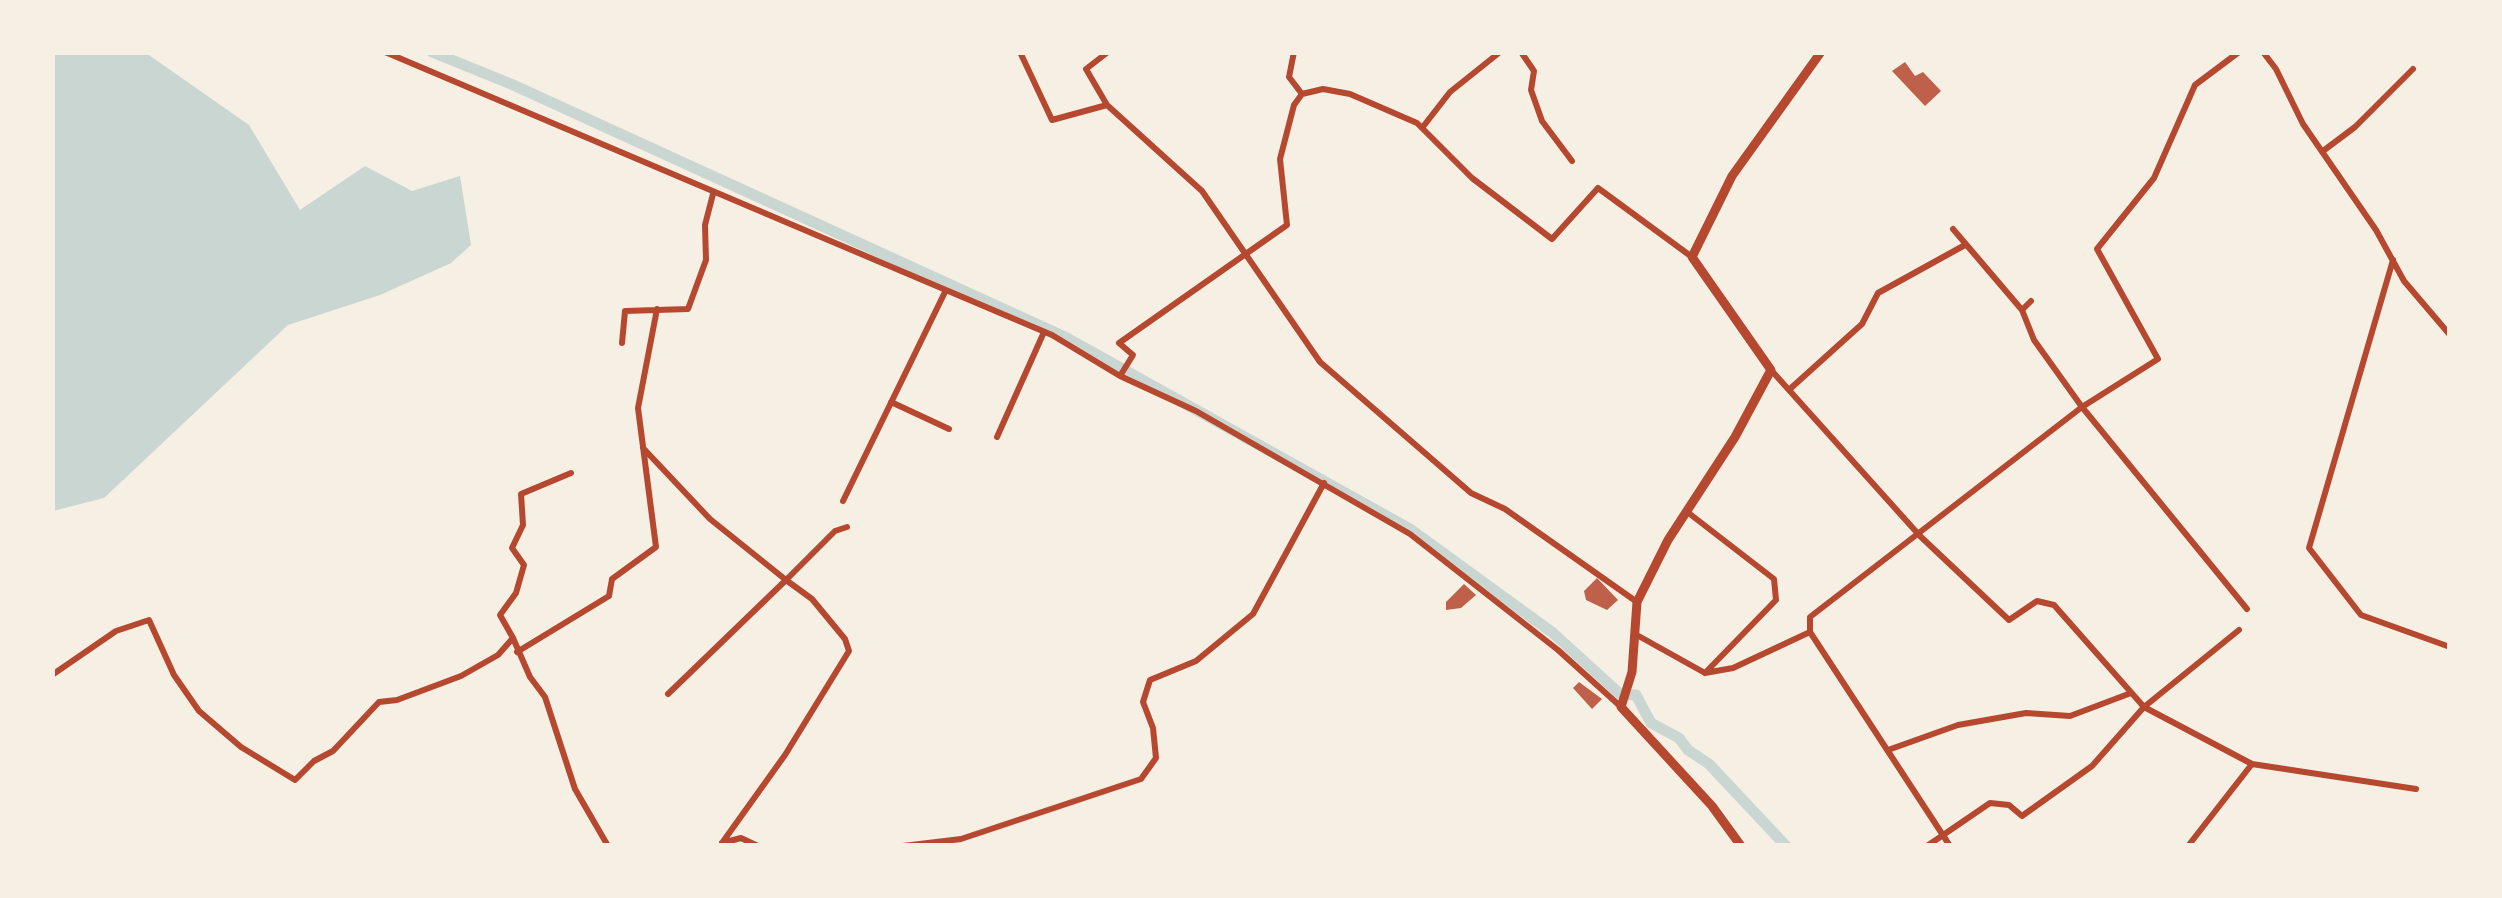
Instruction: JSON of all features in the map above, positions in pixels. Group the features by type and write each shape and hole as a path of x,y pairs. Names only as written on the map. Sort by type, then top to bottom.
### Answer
{"main road":[{"path":"1741,846 1624,703 1637,602 1685,510 1735,437 1771,370 1692,257 1732,176 1821,52"}],"street":[{"path":"385,52 1044,332 1196,411 1324,483 1435,553 1624,703"},
{"path":"1020,52 1052,120 1107,106"},
{"path":"1108,52 1086,69 1107,106 1202,191 1320,362 1471,493 1505,509 1637,602"},
{"path":"1294,52 1289,77 1302,94"},
{"path":"1422,128 1450,92 1500,52"},
{"path":"1521,52 1534,71 1531,90 1542,121 1572,161"},
{"path":"1950,846 1810,632 1810,617 1920,536 2082,407 2158,359 2097,249 2154,178 2194,85 2239,52"},
{"path":"2263,52 2393,260 2449,336"},
{"path":"2323,151 2355,127 2413,69"},
{"path":"1120,374 1133,354 1119,343 1287,224 1280,160 1294,105 1302,94 1323,89 1350,94 1422,128 1452,160 1552,239 1598,188 1692,257"},
{"path":"622,343 625,311 688,309 706,260 705,225 713,194"},
{"path":"1954,229 2022,310 2034,340 2082,407 2247,609"},
{"path":"1791,388 1862,324 1878,293 1965,246"},
{"path":"2393,260 2308,548 2361,615 2450,646"},
{"path":"843,501 944,292"},
{"path":"2022,310 2031,300"},
{"path":"517,652 609,596 612,579 656,547 638,408 657,309"},
{"path":"997,437 1044,332"},
{"path":"1771,370 1920,536 2009,620 2037,602 2054,605 2144,707 2252,764 2416,789"},
{"path":"891,402 949,429"},
{"path":"643,448 710,519 812,599 846,639 849,651 785,754 720,844"},
{"path":"571,474 521,494 523,525 512,548 524,565 516,593 500,615 545,697 575,789 608,846"},
{"path":"903,846 960,838 1141,778 1156,758 1153,728 1143,702 1150,680 1196,660 1253,614 1324,483"},
{"path":"1685,510 1774,579 1776,600 1705,673"},
{"path":"668,694 835,531 847,528"},
{"path":"52,676 116,631 149,620 174,676 198,710 241,747 295,780 314,760 333,750 380,702 397,700 461,676 498,655 513,638"},
{"path":"1927,846 1990,803 2008,805 2022,816 2092,766 2144,707 2239,630"},
{"path":"1635,634 1705,673 1732,668 1810,632"},
{"path":"1888,750 1958,725 2026,713 2070,716 2132,693"},
{"path":"2188,846 2252,764"},
{"path":"720,844 741,838 758,846"}],"shaded area":[{"path":"53,52 146,53 249,125 300,210 365,166 412,191 460,176 471,245 451,263 380,295 288,325 104,498 53,511"}],"building":[{"path":"1905,62 1915,76 1923,72 1941,91 1925,106 1892,71"},
{"path":"1597,578 1618,600 1607,610 1586,600 1584,591"},
{"path":"1464,584 1476,595 1461,608 1446,610 1446,602"},
{"path":"1579,682 1602,699 1592,709 1573,688"}],"waterway":[{"path":"432,52 511,84 1067,338 1410,529 1553,633 1620,694 1636,695 1651,723 1679,738 1688,750 1709,764 1786,846"}]}
